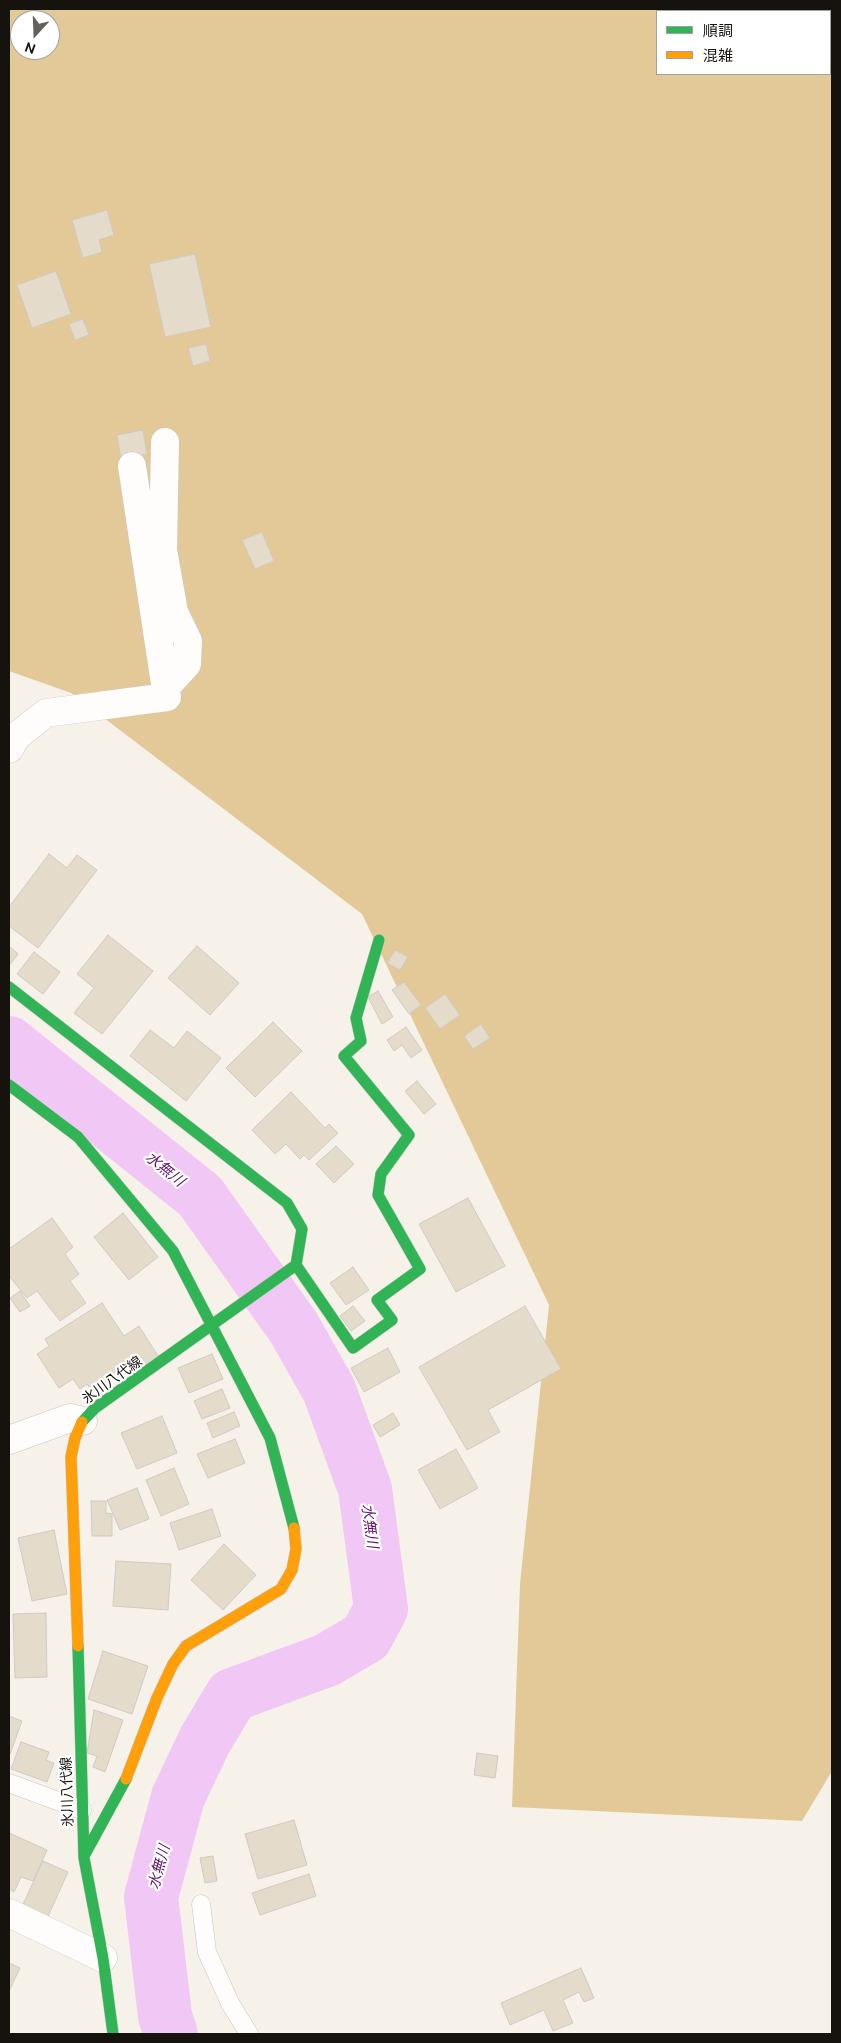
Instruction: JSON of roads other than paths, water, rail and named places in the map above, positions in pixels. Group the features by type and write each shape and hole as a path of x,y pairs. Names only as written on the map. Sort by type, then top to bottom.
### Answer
{"street":[{"path":"165,442 163,550 174,612 188,641 187,664 165,688"},
{"path":"9,749 18,736 46,714 167,697 132,466"},
{"path":"9,987 287,1203 302,1230 296,1265 353,1348 392,1320 377,1300 420,1269 378,1195 381,1174 409,1135 344,1056 361,1041 356,1018 379,940"},
{"path":"9,1085 78,1137 173,1251 216,1324 270,1438 294,1528 296,1549 292,1570 281,1589 186,1646 173,1664 157,1698 123,1786 84,1858"},
{"name":"氷川八代線","path":"113,2034 103,1958 84,1858 71,1457 75,1438 83,1421 95,1408 216,1324 296,1265"},
{"path":"9,1440 70,1418 83,1421"},
{"path":"9,1913 103,1958"}],"lane":[{"path":"9,1783 82,1810"},
{"path":"201,1904 207,1952 230,2003 249,2034"}],"waterway":[{"name":"水無川","path":"9,1043 200,1196 294,1328 329,1390 365,1489 381,1609 366,1637 327,1660 232,1695 205,1740 178,1797 151,1897 165,2016 171,2034"}]}
